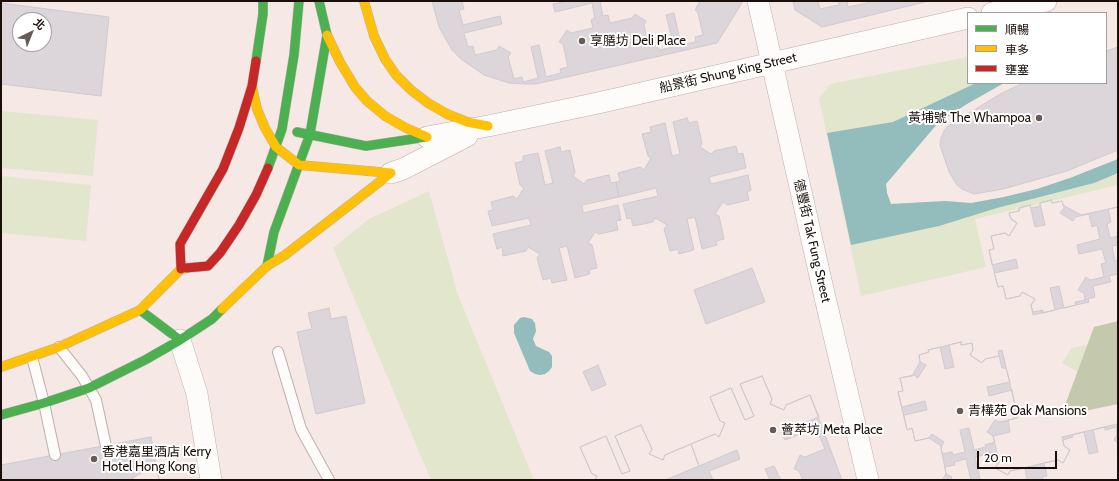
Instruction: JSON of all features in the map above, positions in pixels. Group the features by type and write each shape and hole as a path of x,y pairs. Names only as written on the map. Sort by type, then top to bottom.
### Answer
{"street":[{"path":"181,269 180,244 223,169 239,128 252,86 263,14 263,1"},
{"path":"1,367 59,347 140,310 181,269 208,266 220,253 239,225 256,195 270,164 282,129 294,55 299,1"},
{"path":"319,1 327,35 340,62 355,87 367,101 385,116 406,128 427,137"},
{"path":"364,1 374,36 386,59 396,74 411,90 428,103 447,114 467,122 488,126"},
{"name":"德豐街 Tak Fung Street","path":"758,1 821,282 868,480"},
{"path":"996,12 1046,1"},
{"name":"船景街 Shung King Street","path":"427,137 598,103 967,18"},
{"path":"267,266 274,232 310,134 327,35"},
{"path":"252,86 257,109 264,128 276,147 299,165 391,172"},
{"name":"船景街 Shung King Street","path":"391,172 403,169 488,126"},
{"path":"282,129 366,146 427,137"},
{"path":"1,415 89,388 145,360 180,340 212,319 267,266 285,255 391,172"},
{"path":"140,310 180,340 197,394 211,480"}],"lane":[{"path":"59,347 82,376 96,400 106,446"},
{"path":"278,352 301,429 329,480"},
{"path":"32,357 55,455"}],"green space":[{"path":"967,57 967,84 1002,84 938,123 886,184 887,193 891,204 945,201 971,203 1004,197 1037,189 1070,178 1118,159 1118,185 975,219 986,267 861,296 819,98 830,84"},
{"path":"1,111 98,120 93,176 1,168"},
{"path":"1,176 91,185 86,241 1,233"},
{"path":"429,191 458,295 534,480 431,480 333,248 369,219"},
{"path":"1118,321 1118,404 1061,416 1094,327"},
{"path":"1091,344 1089,379 1062,363 1072,348"}],"water":[{"path":"974,84 1002,84 938,123 886,184 887,193 891,204 945,201 971,203 1004,197 1037,189 1070,178 1118,159 1118,173 1094,183 997,208 939,226 851,245 827,133 893,122"},
{"path":"524,317 532,319 535,323 536,331 533,339 536,346 549,352 552,356 552,367 545,374 535,374 530,371 514,333 514,325 520,318"}],"building":[{"name":"享膳坊 Deli Place","path":"432,1 741,1 742,3 717,43 536,84 523,84 509,83 484,75 461,59 452,50 439,27"},
{"path":"462,1 568,1 553,4 555,12 592,3 595,18 591,20 593,28 571,33 567,30 559,42 563,44 568,67 560,69 561,73 546,77 539,45 531,47 538,78 523,82 522,77 514,79 508,57 511,53 499,46 497,50 475,55 473,46 468,47 464,33 502,24 500,16 463,25 459,10 464,9"},
{"path":"600,1 700,1 695,10 698,13 703,35 695,37 696,42 681,45 674,13 666,15 674,47 659,50 657,45 649,48 644,25 646,21 635,14 632,18 610,23 608,15 603,16"},
{"path":"793,1 929,1 822,27 795,10"},
{"path":"818,1 839,1 839,5 820,9"},
{"path":"847,1 867,1 867,3 848,7"},
{"path":"1,3 109,17 101,96 1,84"},
{"name":"黃埔號 The Whampoa","path":"1118,47 1118,150 1067,171 1003,189 974,194 957,185 949,172 940,145 941,138 948,126 1000,94 1021,84 1107,84 1107,51"},
{"path":"687,118 689,123 697,121 702,143 700,147 711,154 714,151 736,146 738,154 743,153 746,168 709,177 711,184 748,175 751,190 747,192 749,200 727,205 723,202 715,214 719,216 724,239 716,241 717,245 702,249 695,217 687,219 694,250 679,254 678,249 670,251 664,229 667,225 655,218 653,222 633,226 631,218 627,219 623,204 658,196 656,188 619,197 616,182 620,181 618,173 640,167 644,170 651,158 648,156 642,134 651,132 650,127 665,123 672,156 680,154 673,122"},
{"path":"560,147 561,152 570,150 575,172 573,176 584,184 587,180 609,175 611,183 616,182 619,197 582,205 583,213 618,205 621,220 616,221 618,230 599,234 595,232 588,243 592,245 597,268 589,270 590,274 575,278 567,246 559,248 567,280 552,283 551,278 543,280 537,258 540,254 528,247 526,251 503,256 502,247 497,249 493,234 531,225 529,218 492,226 488,211 493,210 491,202 513,196 517,199 524,188 520,185 515,163 523,161 523,156 538,153 545,185 553,183 545,151"},
{"path":"1051,200 1052,203 1062,201 1064,208 1060,213 1073,221 1075,217 1089,214 1092,227 1097,225 1100,239 1077,245 1079,254 1102,249 1106,263 1101,264 1104,277 1090,280 1086,277 1078,290 1084,293 1085,300 1075,302 1076,305 1064,308 1059,286 1050,288 1055,310 1043,313 1043,310 1033,312 1031,305 1035,299 1022,292 1020,296 1006,299 1003,286 998,287 994,273 1018,268 1016,259 992,265 989,250 994,249 991,236 1005,233 1009,236 1017,223 1011,219 1009,213 1019,211 1019,208 1030,205 1035,227 1045,225 1040,203"},
{"path":"1051,200 1052,203 1062,201 1063,205 1081,215 1118,207 1118,274 1109,276 1111,282 1093,286 1095,297 1088,299 1089,302 1033,315 1031,305 1035,299 1022,292 1020,296 1006,299 1003,286 998,287 989,250 994,249 991,236 1005,233 1009,236 1017,223 1011,219 1009,213 1019,211 1019,208 1030,205 1031,208 1040,206 1040,203"},
{"path":"1118,207 1118,236 1110,238 1107,224 1111,222 1108,209"},
{"path":"1118,245 1118,260 1115,261 1112,246"},
{"path":"752,268 765,302 706,324 694,290"},
{"path":"329,308 331,319 346,316 365,403 316,414 297,332 312,329 308,313"},
{"path":"961,342 961,345 972,343 973,350 970,355 982,363 985,359 999,356 1002,368 1006,368 1010,382 987,387 989,396 1012,390 1015,405 1011,406 1014,419 999,422 995,420 987,432 993,436 995,442 985,445 986,447 974,450 969,428 960,430 965,452 953,455 952,452 942,454 941,447 944,442 932,434 929,438 915,441 912,428 907,430 904,415 927,410 925,401 902,407 898,392 903,391 900,378 914,375 918,378 926,365 920,362 919,355 929,352 928,350 940,347 945,369 954,367 949,345"},
{"name":"青樺苑 Oak Mansions","path":"961,342 961,345 972,343 973,350 970,355 982,363 985,359 999,356 998,351 1002,350 1018,418 1008,420 1010,432 993,436 999,462 995,468 1008,475 1010,471 1044,463 1058,460 1063,463 1070,450 1064,446 1062,437 1117,424 1118,480 942,480 946,474 941,446 929,438 915,441 912,428 907,430 898,392 903,391 900,378 912,376 920,362 919,355 929,352 928,350"},
{"path":"598,365 606,385 592,391 583,372"},
{"path":"762,376 772,399 770,404 784,410 786,405 810,395 819,417 781,432 785,440 816,428 825,449 805,457 800,455 794,469 799,471 803,480 781,480 774,466 765,469 770,480 713,480 709,471 740,459 737,450 699,466 691,444 715,434 719,437 725,423 720,421 710,397 731,388 745,420 754,416 740,384"},
{"name":"薈萃坊 Meta Place","path":"762,376 772,399 770,404 784,410 786,405 810,395 842,480 595,480 597,476 592,474 580,447 606,436 622,474 630,471 615,436 641,425 652,449 649,454 663,460 665,455 715,434 719,437 725,423 720,421 710,397 731,388 745,420 754,416 740,384"},
{"path":"641,425 652,449 649,454 663,460 665,455 691,444 699,466 665,480 595,480 597,476 592,474 580,447 606,436 622,474 630,471 615,436"},
{"path":"1105,427 1105,430 1116,427 1117,434 1114,440 1118,443 1118,480 1043,480 1042,477 1047,476 1044,463 1058,460 1063,463 1070,450 1064,446 1063,440 1073,437 1072,435 1084,432 1089,454 1098,452 1093,430"},
{"name":"香港嘉里酒店 Kerry Hotel Hong Kong","path":"151,437 159,480 1,480 1,465"},
{"path":"987,454 987,457 998,455 999,462 995,468 1008,475 1010,471 1025,468 1027,480 976,480 980,479 975,457"},
{"path":"966,459 971,480 950,480 952,477 946,474 945,467 955,465 954,462"},
{"path":"156,464 159,480 130,480"}],"traffic: fast":[{"path":"256,61 263,14 263,1"},
{"path":"268,168 282,129 294,55 299,1"},
{"path":"267,266 274,232 310,134 327,35 319,1"},
{"path":"297,132 366,146 426,137"},
{"path":"1,415 89,388 145,360 180,340 212,319 222,309"},
{"path":"140,310 180,340"}],"traffic: slow":[{"path":"364,1 374,36 385,59 396,75 411,90 428,103 447,114 467,122 488,126"},
{"path":"327,35 340,62 355,87 367,101 385,116 406,128 427,137"},
{"path":"252,86 257,109 265,128 276,147 299,165 391,173"},
{"path":"222,309 267,266 285,255 391,173"},
{"path":"1,367 59,347 140,310 181,269 186,268"}],"traffic: jam":[{"path":"181,269 180,244 223,169 239,128 252,86 256,61"},
{"path":"186,268 208,266 220,253 239,225 256,195 268,168"}],"place":[{"name":"享膳坊 Deli Place","path":"582,41"},
{"name":"黃埔號 The Whampoa","path":"1039,118"},
{"name":"青樺苑 Oak Mansions","path":"960,411"},
{"name":"薈萃坊 Meta Place","path":"773,430"},
{"name":"香港嘉里酒店 Kerry Hotel Hong Kong","path":"94,459"}]}
